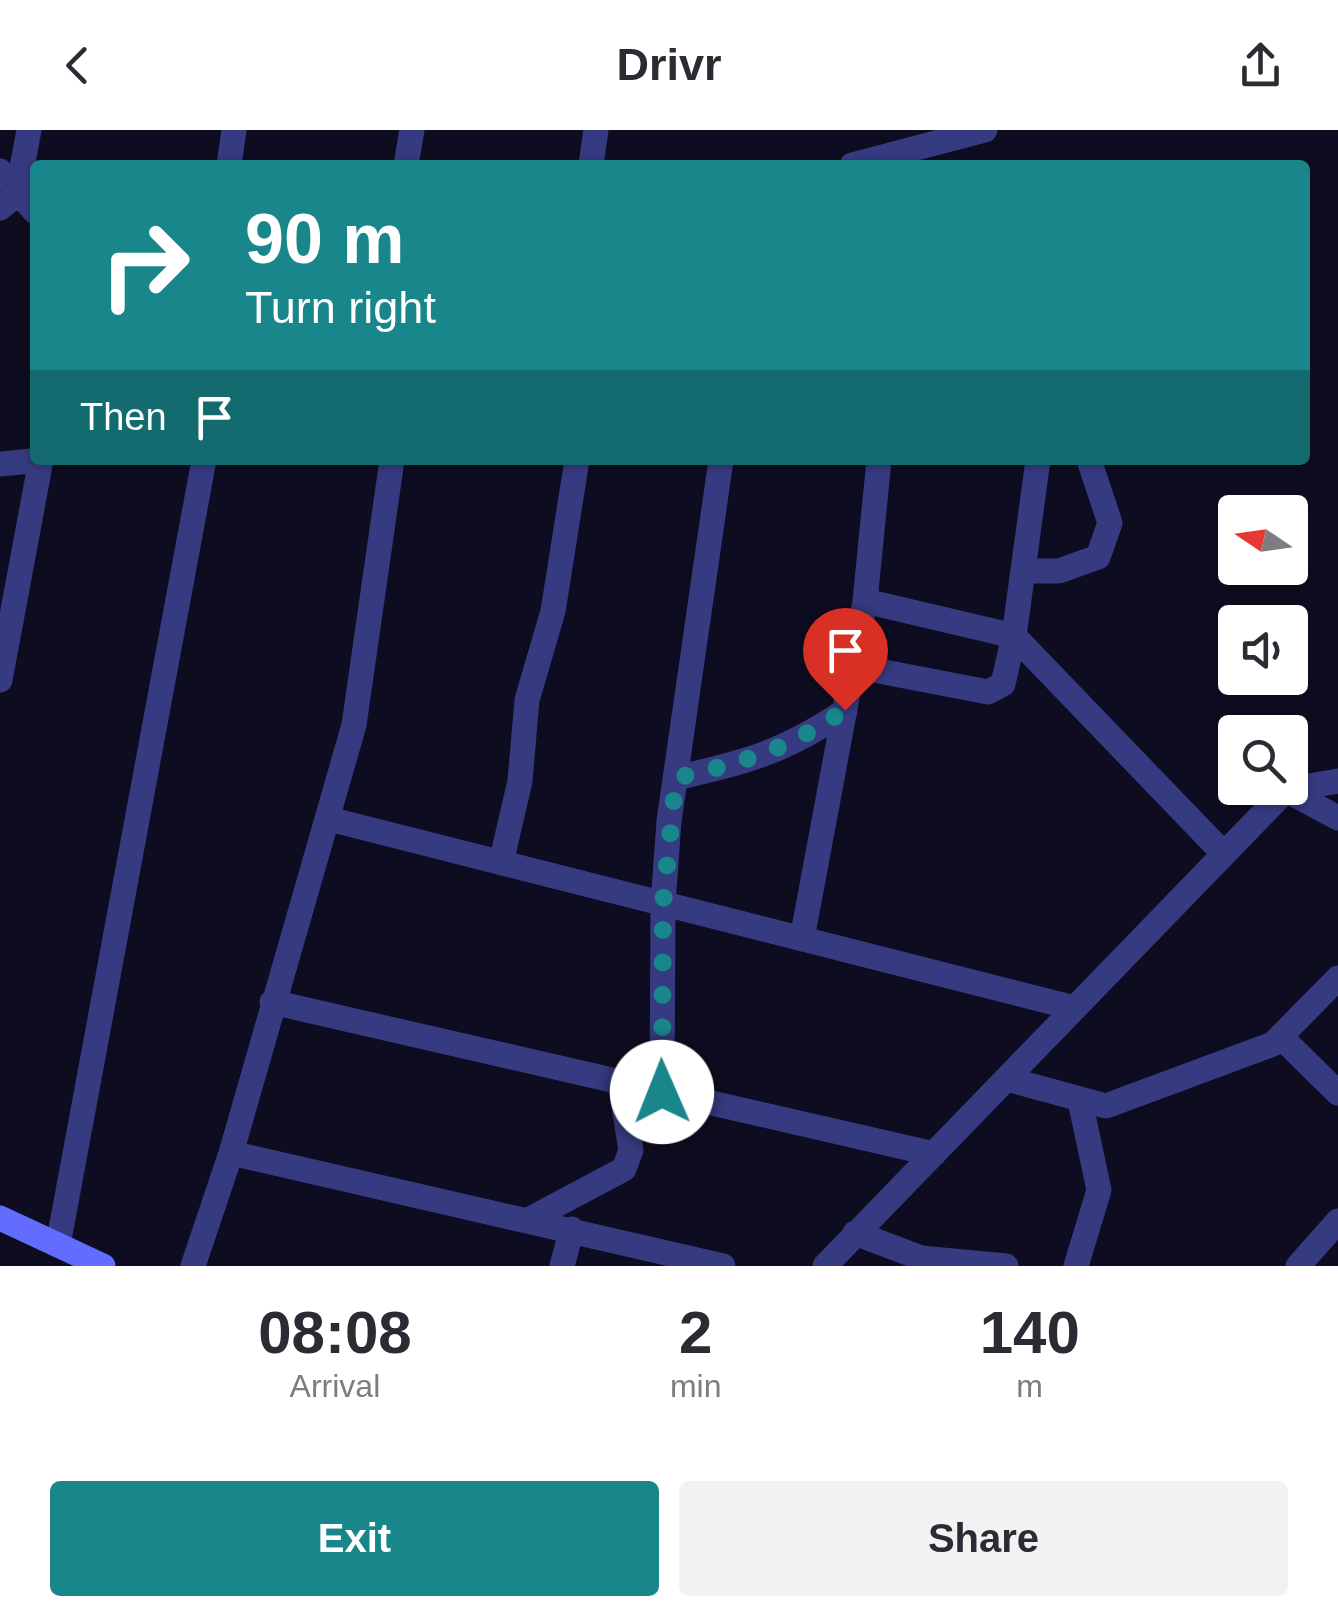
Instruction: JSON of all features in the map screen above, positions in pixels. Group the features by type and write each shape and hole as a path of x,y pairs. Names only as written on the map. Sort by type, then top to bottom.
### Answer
{"street":[{"path":"18,204 29,130"},
{"path":"230,160 234,130"},
{"path":"407,160 412,130"},
{"path":"592,160 596,130"},
{"path":"871,160 985,130"},
{"path":"0,171 18,204"},
{"path":"0,464 30,461"},
{"path":"0,680 40,465"},
{"path":"58,1245 203,465"},
{"path":"193,1266 231,1152 328,819 363,680 391,465"},
{"path":"501,863 520,781 526,700 552,611 576,465"},
{"path":"662,1092 663,904 676,778 720,465"},
{"path":"802,939 865,601 879,465"},
{"path":"853,666 988,692 1003,684 1014,636 1037,465"},
{"path":"1023,570 1059,570 1098,556 1110,523 1091,465"},
{"path":"865,601 1014,636 1224,854"},
{"path":"676,778 756,759 794,744 845,710"},
{"path":"1308,786 1338,780"},
{"path":"1308,802 1338,818"},
{"path":"825,1266 1271,805"},
{"path":"328,819 1075,1008"},
{"path":"1007,1079 1106,1106 1282,1038 1338,978"},
{"path":"272,1002 934,1154"},
{"path":"1282,1038 1338,1093"},
{"path":"530,1219 624,1169 630,1150 620,1082"},
{"path":"1076,1266 1099,1190 1080,1102"},
{"path":"231,1152 724,1266"},
{"path":"0,1218 103,1266"},
{"path":"1298,1266 1338,1221"},
{"path":"562,1266 572,1229"},
{"path":"855,1234 922,1258 1006,1266"}],"route":[{"path":"662,1092 663,904 676,778 756,759 794,744 845,710"}]}
